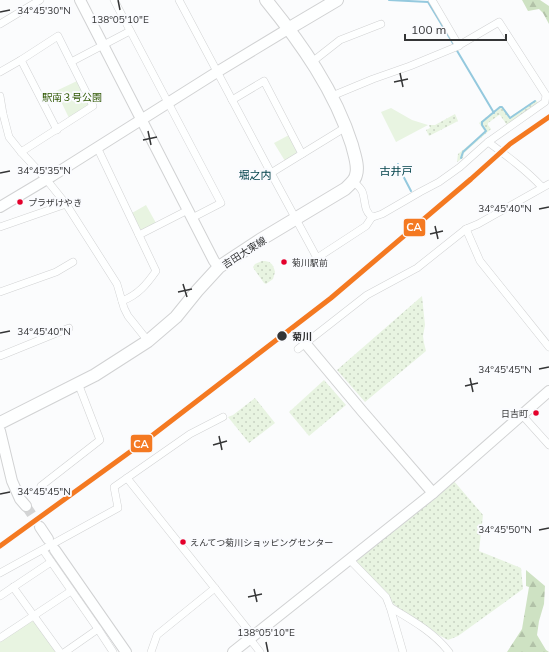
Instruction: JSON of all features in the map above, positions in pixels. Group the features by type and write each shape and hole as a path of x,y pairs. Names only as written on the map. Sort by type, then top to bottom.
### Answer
{"main road":[{"path":"266,0 312,62 332,96 346,127 354,152 357,174 353,181"},
{"path":"288,29 337,0"},
{"name":"吉田大東線","path":"0,423 95,374 148,341 176,317 197,290 219,267 345,189 353,181"}],"street":[{"path":"0,24 40,0"},
{"path":"80,0 214,261 219,267"},
{"path":"114,0 221,203 139,235"},
{"path":"180,0 317,258 366,226 372,217 382,214 439,182 488,142 545,102 546,95 499,22 456,47 332,96"},
{"path":"432,0 456,47"},
{"path":"312,62 340,40 381,24"},
{"path":"0,207 288,29"},
{"path":"72,62 130,31"},
{"path":"0,72 58,36 93,106 21,152"},
{"path":"21,60 57,130"},
{"path":"232,100 264,81 302,154"},
{"path":"0,96 7,132 12,141 66,204 117,284 128,316 148,341"},
{"path":"271,173 346,127"},
{"path":"488,142 527,173 542,188"},
{"path":"97,148 156,271 142,289 130,298 122,301"},
{"path":"353,181 362,192 366,210 372,217"},
{"path":"433,493 362,411 302,346 367,295 417,268 466,229 478,224 549,184"},
{"path":"0,227 66,204"},
{"path":"466,229 480,261 549,348"},
{"path":"0,292 56,272 74,262"},
{"path":"0,356 69,328"},
{"path":"41,486 100,440 78,383"},
{"path":"233,652 433,493 549,391"},
{"path":"522,415 549,445"},
{"path":"0,573 118,508 114,487 190,434 223,417"},
{"path":"0,431 12,481 20,499 26,506"},
{"path":"127,478 215,588 251,637 260,652"},
{"path":"40,527 48,539"},
{"path":"43,550 113,652"},
{"path":"55,550 126,652"},
{"path":"350,560 386,597 403,652"},
{"path":"0,596 51,562"},
{"path":"13,587 60,652"},
{"path":"151,652 157,635 215,588"},
{"path":"0,638 71,591"},
{"path":"390,607 414,622 436,639 448,652"},
{"path":"65,652 98,629"}],"green space":[{"path":"522,0 540,0 549,6 549,24 539,9 528,11"},
{"name":"駅南３号公園","path":"77,81 89,104 88,107 69,118 56,91"},
{"path":"536,100 538,103 507,125 500,115 488,123 491,129 464,153 463,158 457,162 458,154 485,132 479,123 500,106 502,106 510,117"},
{"path":"391,108 412,120 428,125 396,142 381,112"},
{"path":"455,114 458,121 429,136 426,130 430,128 429,125 435,125"},
{"path":"289,135 297,152 285,161 274,143"},
{"path":"146,205 156,223 142,230 140,229 132,213"},
{"path":"262,261 271,263 275,272 273,279 266,284 253,267 255,264"},
{"path":"422,296 425,325 423,336 426,351 365,402 337,370"},
{"path":"324,380 346,405 309,436 289,412"},
{"path":"255,398 275,423 249,443 228,417 233,415"},
{"path":"453,480 483,515 479,551 521,568 523,589 458,636 448,640 414,622 353,564"},
{"path":"526,570 545,586 544,604 537,635 546,650 549,652 507,652 522,629 529,587 526,586"},
{"path":"32,621 35,622 56,652 0,652 0,642"}],"waterway":[{"path":"389,0 428,2 454,45"},
{"path":"456,49 494,113"},
{"path":"461,158 463,152 486,131 482,125 482,122 500,107 502,107 510,118 535,101"},
{"path":"398,164 411,191"}],"tunnel":[{"path":"26,506 40,527"}],"transit line":[{"name":"CA","path":"0,546 145,441 331,298 510,144 549,117"}],"place":[{"name":"プラザけやき","path":"20,202"},
{"name":"菊川駅前","path":"284,262"},
{"name":"菊川","path":"282,336"},
{"name":"日吉町","path":"536,413"},
{"name":"えんてつ菊川ショッピングセンター","path":"183,542"}],"district":[{"name":"古井戸","path":"396,171"},
{"name":"堀之内","path":"255,175"}]}
